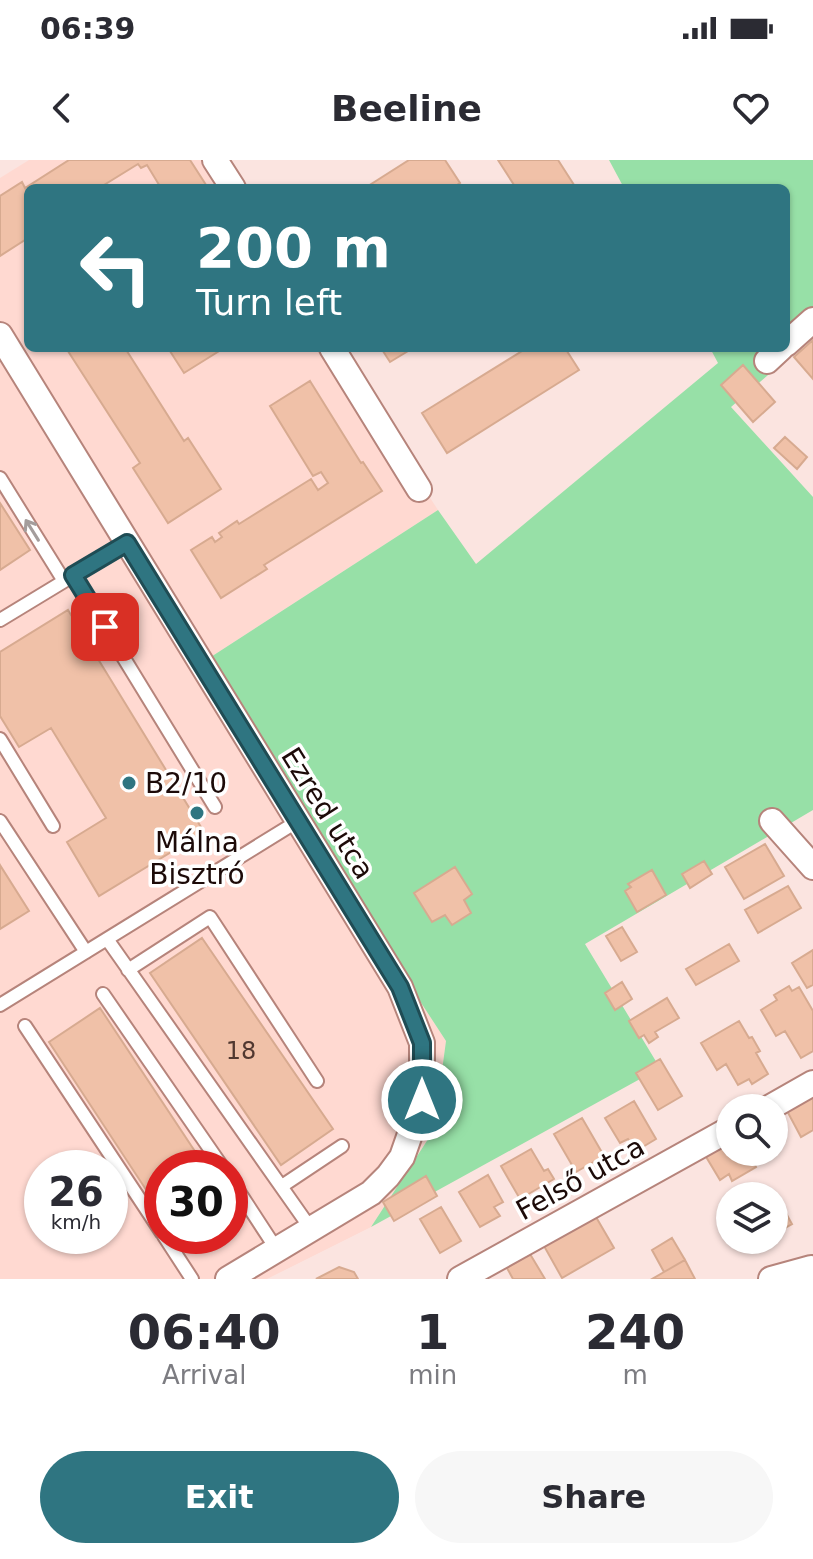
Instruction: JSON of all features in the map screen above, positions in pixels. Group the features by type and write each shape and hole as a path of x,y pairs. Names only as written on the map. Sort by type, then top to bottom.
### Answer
{"street":[{"path":"215,160 230,184"},
{"path":"790,340 813,320"},
{"name":"Ezred utca","path":"0,335 400,987 422,1043 422,1100 402,1157 388,1176 371,1193 238,1276"},
{"path":"334,352 419,489"},
{"path":"772,821 813,867"},
{"path":"788,1097 813,1083"},
{"name":"Felső utca","path":"460,1279 716,1137"},
{"path":"771,1279 811,1271"}],"lane":[{"path":"0,478 69,578 215,807"},
{"path":"0,620 127,543"},
{"path":"0,739 53,826"},
{"path":"0,821 86,952"},
{"path":"0,1005 298,821"},
{"path":"128,970 210,917 317,1081"},
{"path":"107,939 311,1229"},
{"path":"103,994 211,1150"},
{"path":"25,1026 144,1205"},
{"path":"282,1186 342,1146"},
{"path":"248,1206 277,1250"},
{"path":"176,1254 192,1279"}],"shaded area":[{"path":"29,160 210,160 225,184 24,184 24,352 335,352 438,510 200,664 446,1041 434,1130 371,1227 267,1279 0,1279 0,178"}],"green space":[{"path":"609,160 813,160 813,336 731,407 813,497 813,810 585,944 660,1068 371,1227 434,1130 446,1041 200,664 438,510 476,564 718,363 712,352 790,352 790,184 622,184"}],"building":[{"path":"69,160 190,160 205,184 159,184 147,165 141,168 138,164 106,184 31,184"},
{"path":"409,160 445,160 460,183 458,184 371,184"},
{"path":"498,160 558,160 573,184 513,184"},
{"path":"22,182 24,241 0,256 0,196"},
{"path":"813,340 813,379 794,357"},
{"path":"69,352 128,352 184,441 188,438 221,489 168,523 133,468 140,463"},
{"path":"171,352 218,352 184,373"},
{"path":"384,352 406,352 390,362"},
{"path":"521,352 568,352 579,370 447,453 422,413"},
{"path":"743,365 775,402 753,422 721,385"},
{"path":"310,381 382,491 264,565 267,569 221,598 191,550 212,537 215,542 222,537 219,533 237,521 239,524 311,479 318,490 328,483 321,472 313,476 270,406"},
{"path":"785,437 807,457 797,469 774,448"},
{"path":"0,503 30,550 0,570"},
{"name":"B2/10","path":"68,610 204,832 99,896 67,842 106,818 51,728 19,747 0,716 0,652"},
{"path":"765,844 784,876 744,899 725,867"},
{"path":"704,861 712,874 690,888 682,874"},
{"path":"0,865 29,911 0,929"},
{"path":"455,867 472,894 464,900 471,913 452,925 445,915 432,922 414,893"},
{"path":"652,870 666,895 637,912 625,891 631,887 628,884"},
{"path":"788,886 801,908 758,933 745,910"},
{"path":"622,927 637,952 621,961 606,936"},
{"path":"202,938 333,1129 281,1165 150,973"},
{"path":"729,944 739,961 696,985 686,969"},
{"path":"813,950 813,985 807,988 792,963"},
{"path":"622,982 632,999 615,1010 605,993"},
{"path":"789,986 792,991 799,987 813,1011 813,1051 801,1058 785,1031 776,1036 761,1010 777,1000 774,995"},
{"path":"667,998 679,1018 655,1032 658,1037 649,1043 644,1035 639,1038 629,1021"},
{"path":"100,1008 194,1150 144,1150 144,1187 128,1162 128,1150 120,1150 49,1042"},
{"path":"739,1021 760,1051 756,1053 768,1074 752,1084 749,1079 738,1085 726,1064 717,1070 701,1043"},
{"path":"660,1059 682,1096 658,1110 636,1073"},
{"path":"813,1094 813,1130 801,1137 788,1108"},
{"path":"634,1101 656,1139 636,1151 628,1139 620,1143 605,1118"},
{"path":"582,1118 604,1156 576,1172 554,1134"},
{"path":"531,1149 544,1171 548,1169 554,1179 520,1199 501,1166"},
{"path":"716,1149 716,1166 756,1167 732,1181 729,1174 720,1180 705,1155"},
{"path":"488,1175 503,1202 494,1207 500,1216 480,1227 459,1192"},
{"path":"426,1176 437,1196 394,1221 383,1202"},
{"path":"441,1207 461,1241 440,1253 420,1219"},
{"path":"596,1217 614,1248 562,1278 544,1246"},
{"path":"672,1238 685,1260 664,1272 652,1250"},
{"path":"530,1254 545,1279 513,1279 507,1268"},
{"path":"685,1260 695,1279 652,1279 664,1272"},
{"path":"339,1267 354,1272 358,1279 316,1279"}],"place":[{"name":"B2/10","path":"129,783"},
{"name":"Málna Bisztró","path":"197,813"}],"route":[{"path":"105,627 73,575 127,543 400,987 422,1043 422,1100"}]}
